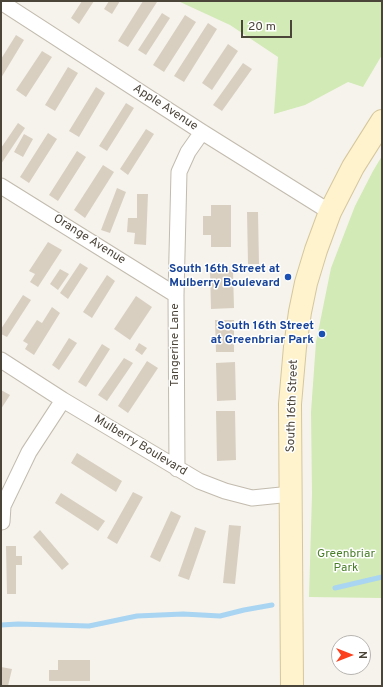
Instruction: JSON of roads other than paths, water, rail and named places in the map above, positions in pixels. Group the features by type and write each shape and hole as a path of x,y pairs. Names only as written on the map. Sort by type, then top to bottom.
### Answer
{"main road":[{"name":"South 16th Street","path":"292,686 290,404 295,347 306,283 330,212 353,167 382,121"}],"street":[{"name":"Apple Avenue","path":"1,2 202,132 330,212"},
{"name":"Tangerine Lane","path":"178,469 176,295 179,172 188,152 202,132"},
{"name":"Orange Avenue","path":"1,186 176,295"},
{"name":"Mulberry Boulevard","path":"1,360 64,400 199,481 225,491 252,498 291,494"},
{"path":"2,522 3,506 29,452 64,400"}],"waterway":[{"path":"335,588 382,577"},
{"path":"1,625 89,626 137,616 183,614 220,616 272,605"}],"place":[{"name":"South 16th Street at Mulberry Boulevard","path":"288,277"},
{"name":"South 16th Street at Greenbriar Park","path":"322,334"}],"park label":[{"name":"Greenbriar Park","path":"346,562"}]}
